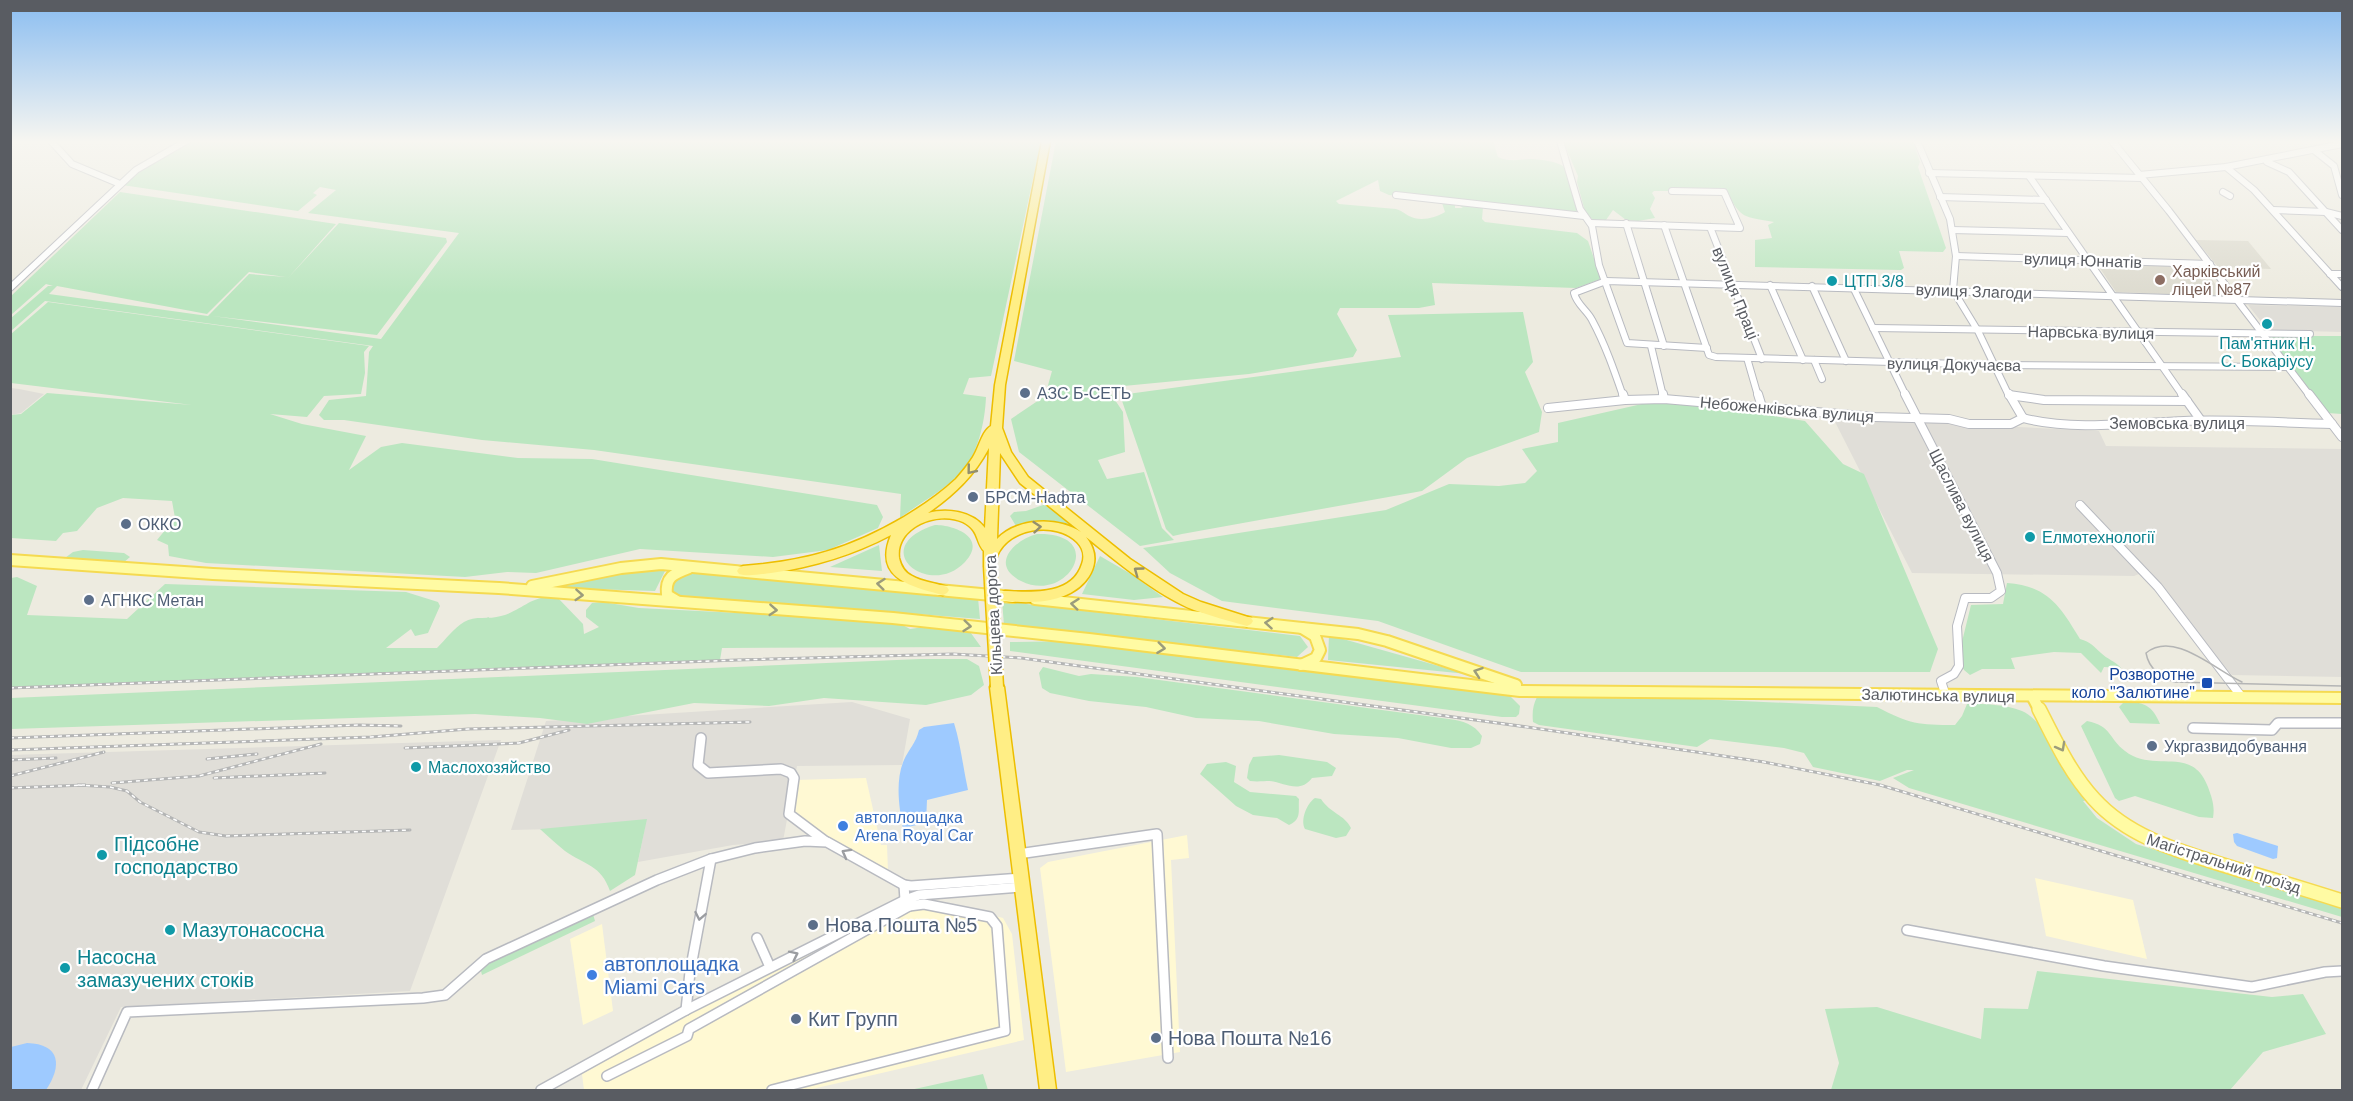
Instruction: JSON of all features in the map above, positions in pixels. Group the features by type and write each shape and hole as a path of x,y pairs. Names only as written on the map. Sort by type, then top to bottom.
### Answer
{"highway":[{"name":"Кільцева дорога","path":"1036,192 1003,371 997,418 990,562 997,687 1048,1090"},
{"path":"743,571 788,567 831,557 859,548 890,531 944,496 969,473 984,449 997,418"},
{"path":"997,418 1003,444 1010,460 1024,480 1043,498 1143,575 1170,592 1197,606 1247,621"},
{"path":"943,590 908,580 897,569 892,557 891,544 910,524 937,514 968,519 982,532 990,562"},
{"path":"990,562 1010,534 1033,526 1051,526 1068,531 1080,538 1088,547 1089,556 1086,569 1078,581 1068,588 1047,595 1005,596"}],"main road":[{"path":"10,560 213,574 499,588 551,584 638,565 701,567 1296,626 1378,638 1534,690"},
{"path":"687,603 670,598 665,592 666,584 676,572 701,567"},
{"name":"Залютинська вулиця","path":"499,588 893,618 1089,639 1520,691 2343,698"},
{"path":"1294,665 1310,663 1320,650 1315,636 1296,626"},
{"name":"Магістральний проїзд","path":"2032,696 2076,776 2094,801 2122,825 2153,841 2205,859 2343,901"}],"street":[{"path":"10,288 111,192"},
{"path":"1576,192 1584,216 1591,223 1600,270 1606,281 1574,293 1576,301 1592,319 1598,336 1607,349 1625,400"},
{"name":"вулиця Праці","path":"1591,223 1740,228 1724,192"},
{"path":"1938,192 1950,219 1952,230 1956,256 1953,290 1978,331 2009,395 2023,418"},
{"path":"2041,192 2202,422"},
{"path":"2153,192 2343,437"},
{"path":"2224,192 2230,196"},
{"path":"2256,192 2343,287"},
{"path":"2308,192 2343,230"},
{"path":"1396,195 1584,216"},
{"path":"1940,197 2046,200"},
{"path":"2273,210 2326,212 2343,217"},
{"path":"2335,222 2343,217"},
{"path":"1626,223 1664,346"},
{"path":"1664,225 1707,348"},
{"name":"вулиця Праці","path":"1710,227 1762,359"},
{"path":"1952,230 2068,233"},
{"name":"вулиця Юннатів","path":"1956,256 2210,264"},
{"path":"2331,274 2343,274"},
{"name":"вулиця Злагоди","path":"1606,281 2343,303"},
{"name":"вулиця Докучаєва","path":"1606,281 1627,343 1707,348 1709,355 1716,357 1996,366 2288,367"},
{"path":"1770,285 1803,360"},
{"path":"1812,286 1846,361"},
{"name":"Щаслива вулиця","path":"1853,287 1917,419 1997,573 2001,591 1991,598 1965,598 1962,604 1957,636 1960,652 1959,663 1955,673 1941,681 1946,696"},
{"name":"Нарвська вулиця","path":"1873,328 2310,334"},
{"path":"1651,345 1664,399"},
{"path":"1747,358 1762,407"},
{"path":"1814,360 1822,379"},
{"path":"2009,395 2044,400 2187,401"},
{"name":"Небоженківська вулиця","path":"1548,408 1625,400 1664,399 1917,419 1933,418 1995,425 2011,424 2023,418"},
{"name":"Земовська вулиця","path":"2023,418 2042,423 2332,424"},
{"path":"2080,505 2158,587 2241,696"},
{"path":"2193,728 2272,730 2278,723 2343,723"},
{"path":"700,738 698,765 708,773 781,769 791,773 794,778 789,814 826,842 904,885 1021,883"},
{"path":"1018,854 1157,834 1168,1058"},
{"path":"92,1090 127,1012 423,999 445,995 486,959 657,880 711,859 783,844 826,842"},
{"path":"686,1010 690,972 711,859"},
{"path":"607,1076 687,1036 689,1029 919,895 1021,883"},
{"path":"904,885 907,903"},
{"path":"541,1090 686,1010 770,967 907,903 924,904 990,917 997,926 1005,1031 772,1090"},
{"path":"1907,930 2104,966 2252,987 2325,972 2343,971"},
{"path":"757,938 770,967"}],"shaded area":[{"path":"2196,240 2248,241 2271,269 2218,267"},
{"name":"Харківський ліцей №87","path":"2097,264 2203,267 2224,296 2116,292"},
{"path":"2248,305 2342,307 2342,332 2268,330"},
{"path":"11,388 44,394 21,413 11,415"},
{"path":"1833,418 2099,431 2106,446 2342,449 2342,677 2232,675 2149,570 2134,576 1912,573"},
{"path":"852,702 910,719 902,765 797,766 783,841 733,845 638,862 645,827 511,830 546,721"},
{"path":"501,740 410,991 121,1007 81,1090 11,1090 10,755"},
{"name":"автоплощадка Arena Royal Car","path":"866,778 881,845 887,845 888,871 830,839 790,812 795,780"},
{"path":"1187,835 1189,858 1171,860 1180,1052 1066,1072 1040,868 1048,862"},
{"path":"2035,878 2133,900 2147,959 2046,936"},
{"path":"938,901 1003,918 1012,934 1024,1040 808,1090 584,1090 582,1074 688,1014 901,904"},
{"name":"автоплощадка Miami Cars","path":"602,924 613,1011 583,1025 570,939"}],"green space":[{"path":"120,192 336,224 288,278 339,223 446,238 447,242 377,335 212,316 381,339 459,233 308,213 333,192 1030,192 991,376 969,378 963,394 986,397 982,427 976,447 967,466 955,479 900,518 901,494 594,450 482,440 344,420 324,420 319,415 329,400 366,396 369,352 373,346 45,301 11,331 11,318 48,286 53,286 46,284 11,315 11,296","holes":["249,272 286,277 249,274 208,316 49,294 57,286 207,314"]},
{"path":"172,192 314,192 317,195 298,211"},
{"path":"1046,192 1353,192 1336,201 1339,204 1396,209 1413,218 1423,219 1445,212 1442,203 1455,204 1455,208 1463,208 1457,204 1483,207 1482,219 1485,222 1577,233 1588,241 1601,279 1576,288 1432,283 1435,305 1419,308 1340,308 1337,314 1357,350 1353,357 1249,374 1113,387 1109,391 1123,412 1125,452 1098,460 1107,479 1144,472 1162,528 1174,540 1140,546 1019,452 1011,419 1045,396 1052,371 1014,361"},
{"path":"1383,192 1573,192 1578,208 1576,209 1580,215 1389,195"},
{"path":"1580,192 1653,192 1655,198 1650,209 1655,218 1638,221 1626,220 1613,210 1606,220 1594,220 1586,215"},
{"path":"1727,192 1927,192 1946,248 1943,252 1899,251 1904,268 1901,270 1755,267 1755,240 1772,238 1768,225 1774,222 1749,217 1736,207"},
{"path":"48,302 369,346 364,352 365,373 361,394 324,396 307,417 270,414 302,424 366,436 349,470 381,447 402,443 518,458 592,459 877,505 883,517 878,528 828,550 773,557 640,549 536,573 507,572 465,577 206,563 169,556 168,545 157,540 175,518 172,501 123,498 97,508 77,531 63,533 56,541 11,538 11,415 21,414 47,393 192,405 11,383 11,334"},
{"path":"1523,312 1533,362 1525,372 1542,412 1539,432 1467,458 1422,491 1173,536 1166,529 1120,395 1401,357 1388,315"},
{"path":"2269,336 2342,336 2342,414 2327,413"},
{"path":"1664,399 1805,421 1843,464 1864,474 1938,649 1930,672 1521,672 1378,621 1222,601 1170,573 1143,548 1386,510 1449,484 1499,486 1525,483 1537,471 1522,449 1558,442 1558,423"},
{"path":"1046,504 1073,524 1067,526 1033,523 1016,526 1010,516 1014,512 1026,511"},
{"path":"935,525 951,527 966,534 973,546 971,554 965,562 951,572 935,575 921,573 910,566 904,556 905,545 915,534"},
{"path":"1037,534 1059,536 1071,544 1076,554 1074,566 1066,576 1053,584 1038,586 1021,581 1007,568 1008,554 1013,547"},
{"path":"879,545 882,571 830,567"},
{"path":"83,550 124,553 130,557 123,563 65,558 73,552"},
{"path":"1100,556 1131,574 1163,597 1134,600 1082,594"},
{"path":"612,571 665,571 655,591 558,588"},
{"path":"682,571 978,598 980,619 676,595 670,590 671,577"},
{"path":"17,577 37,586 27,615 127,619 165,584 406,592 438,602 440,606 428,633 415,636 411,629 386,648 437,648 457,627 468,620 501,616 540,598 548,597 557,597 583,624 584,634 599,627 586,617 586,610 592,603 603,602 639,608 895,621 910,629 938,625 968,629 981,647 722,648 720,660 11,688 11,578"},
{"path":"2007,583 2033,588 2043,593 2059,608 2080,639 2089,643 2121,668 2104,667 2101,673 2081,653 2054,652 2011,658 2015,669 1982,669 1970,675 1964,670 1958,658 1971,605 2003,604"},
{"path":"1002,601 1300,636 1308,647 1297,657 1004,625"},
{"path":"1329,635 1467,674 1328,660"},
{"path":"1074,641 1494,692 1510,696 1520,706 1519,714 1516,717 1502,717 1010,651 1010,642"},
{"path":"920,659 967,659 979,666 984,685 971,695 926,705 824,698 769,706 694,703 587,724 475,714 11,729 11,698"},
{"path":"1043,667 1079,676 1091,674 1137,677 1449,719 1468,724 1482,736 1480,744 1471,748 1451,748 1398,738 1334,734 1259,721 1196,718 1146,707 1089,701 1050,693 1042,688 1039,673"},
{"path":"1537,697 1653,697 1877,707 1906,720 1942,725 1955,725 1967,704 2009,707 2032,717 2041,727 2057,751 2085,801 2083,801 2097,818 2136,844 2342,908 2342,917 1909,788 1893,778 1914,770 1907,770 1880,781 1813,767 1804,753 1784,748 1710,739 1697,747 1539,725 1533,722"},
{"path":"2123,703 2136,703 2150,708 2160,724 2130,723 2119,707"},
{"path":"2087,721 2106,729 2125,751 2136,757 2192,766 2201,774 2208,787 2212,798 2213,818 2199,817 2135,796 2119,801 2115,798 2081,726"},
{"path":"1279,755 1327,762 1336,768 1332,776 1312,778 1297,787 1270,781 1250,781 1247,778 1253,757"},
{"path":"1226,762 1236,766 1234,782 1250,792 1296,796 1299,799 1296,820 1289,825 1277,818 1253,815 1236,806 1200,774 1207,764"},
{"path":"1315,798 1321,799 1348,823 1351,828 1346,836 1336,838 1305,829 1303,821 1305,812"},
{"path":"647,819 635,875 610,891 602,876 592,866 565,851 540,829"},
{"path":"593,914 595,921 482,975 480,967"},
{"path":"2037,971 2272,997 2303,994 2326,1034 2263,1052 2230,1090 1831,1090 1839,1063 1825,1009 1877,1007 1981,1039 1984,1008 2028,1009"},
{"path":"983,1074 988,1090 910,1090"}],"water":[{"path":"954,723 968,790 927,800 926,823 903,828 899,803 899,776 904,760 919,730 924,727"},
{"path":"2237,833 2278,846 2277,858 2273,859 2237,846 2233,834"},
{"path":"27,1043 47,1047 55,1058 55,1073 46,1090 11,1090 11,1047"}],"tram line":[{"path":"2242,682 2182,649 2169,646 2157,647 2146,653 2147,659 2156,671 2174,682 2342,686"}],"railway":[{"path":"10,688 737,660 953,654 1021,658 1527,727 1764,762 1880,785 2342,923"},
{"path":"10,750 371,737 468,729 750,722"},
{"path":"10,738 359,725 401,726"},
{"path":"405,748 519,743 569,730"},
{"path":"112,783 199,776 321,744"},
{"path":"10,776 104,752"},
{"path":"207,759 257,754"},
{"path":"10,760 56,758"},
{"path":"214,778 325,773"},
{"path":"10,788 81,785"},
{"path":"81,785 110,787 127,791 140,802 199,832 226,836 410,830"},
{"path":"81,785 85,785"}],"place":[{"name":"Харківський ліцей №87","path":"2160,280"},
{"name":"ЦТП 3/8","path":"1832,281"},
{"name":"Пам'ятник Н. С. Бокаріусу","path":"2267,324"},
{"name":"АЗС Б-СЕТЬ","path":"1025,393"},
{"name":"БРСМ-Нафта","path":"973,497"},
{"name":"ОККО","path":"126,524"},
{"name":"Елмотехнології","path":"2030,537"},
{"name":"АГНКС Метан","path":"89,600"},
{"name":"Розворотне коло \"Залютине\"","path":"2207,683"},
{"name":"Укргазвидобування","path":"2152,746"},
{"name":"Маслохозяйство","path":"416,767"},
{"name":"автоплощадка Arena Royal Car","path":"843,826"},
{"name":"Підсобне господарство","path":"102,855"},
{"name":"Нова Пошта №5","path":"813,925"},
{"name":"Мазутонасосна","path":"170,930"},
{"name":"Насосна замазучених стоків","path":"65,968"},
{"name":"автоплощадка Miami Cars","path":"592,975"},
{"name":"Кит Групп","path":"796,1019"},
{"name":"Нова Пошта №16","path":"1156,1038"}]}
